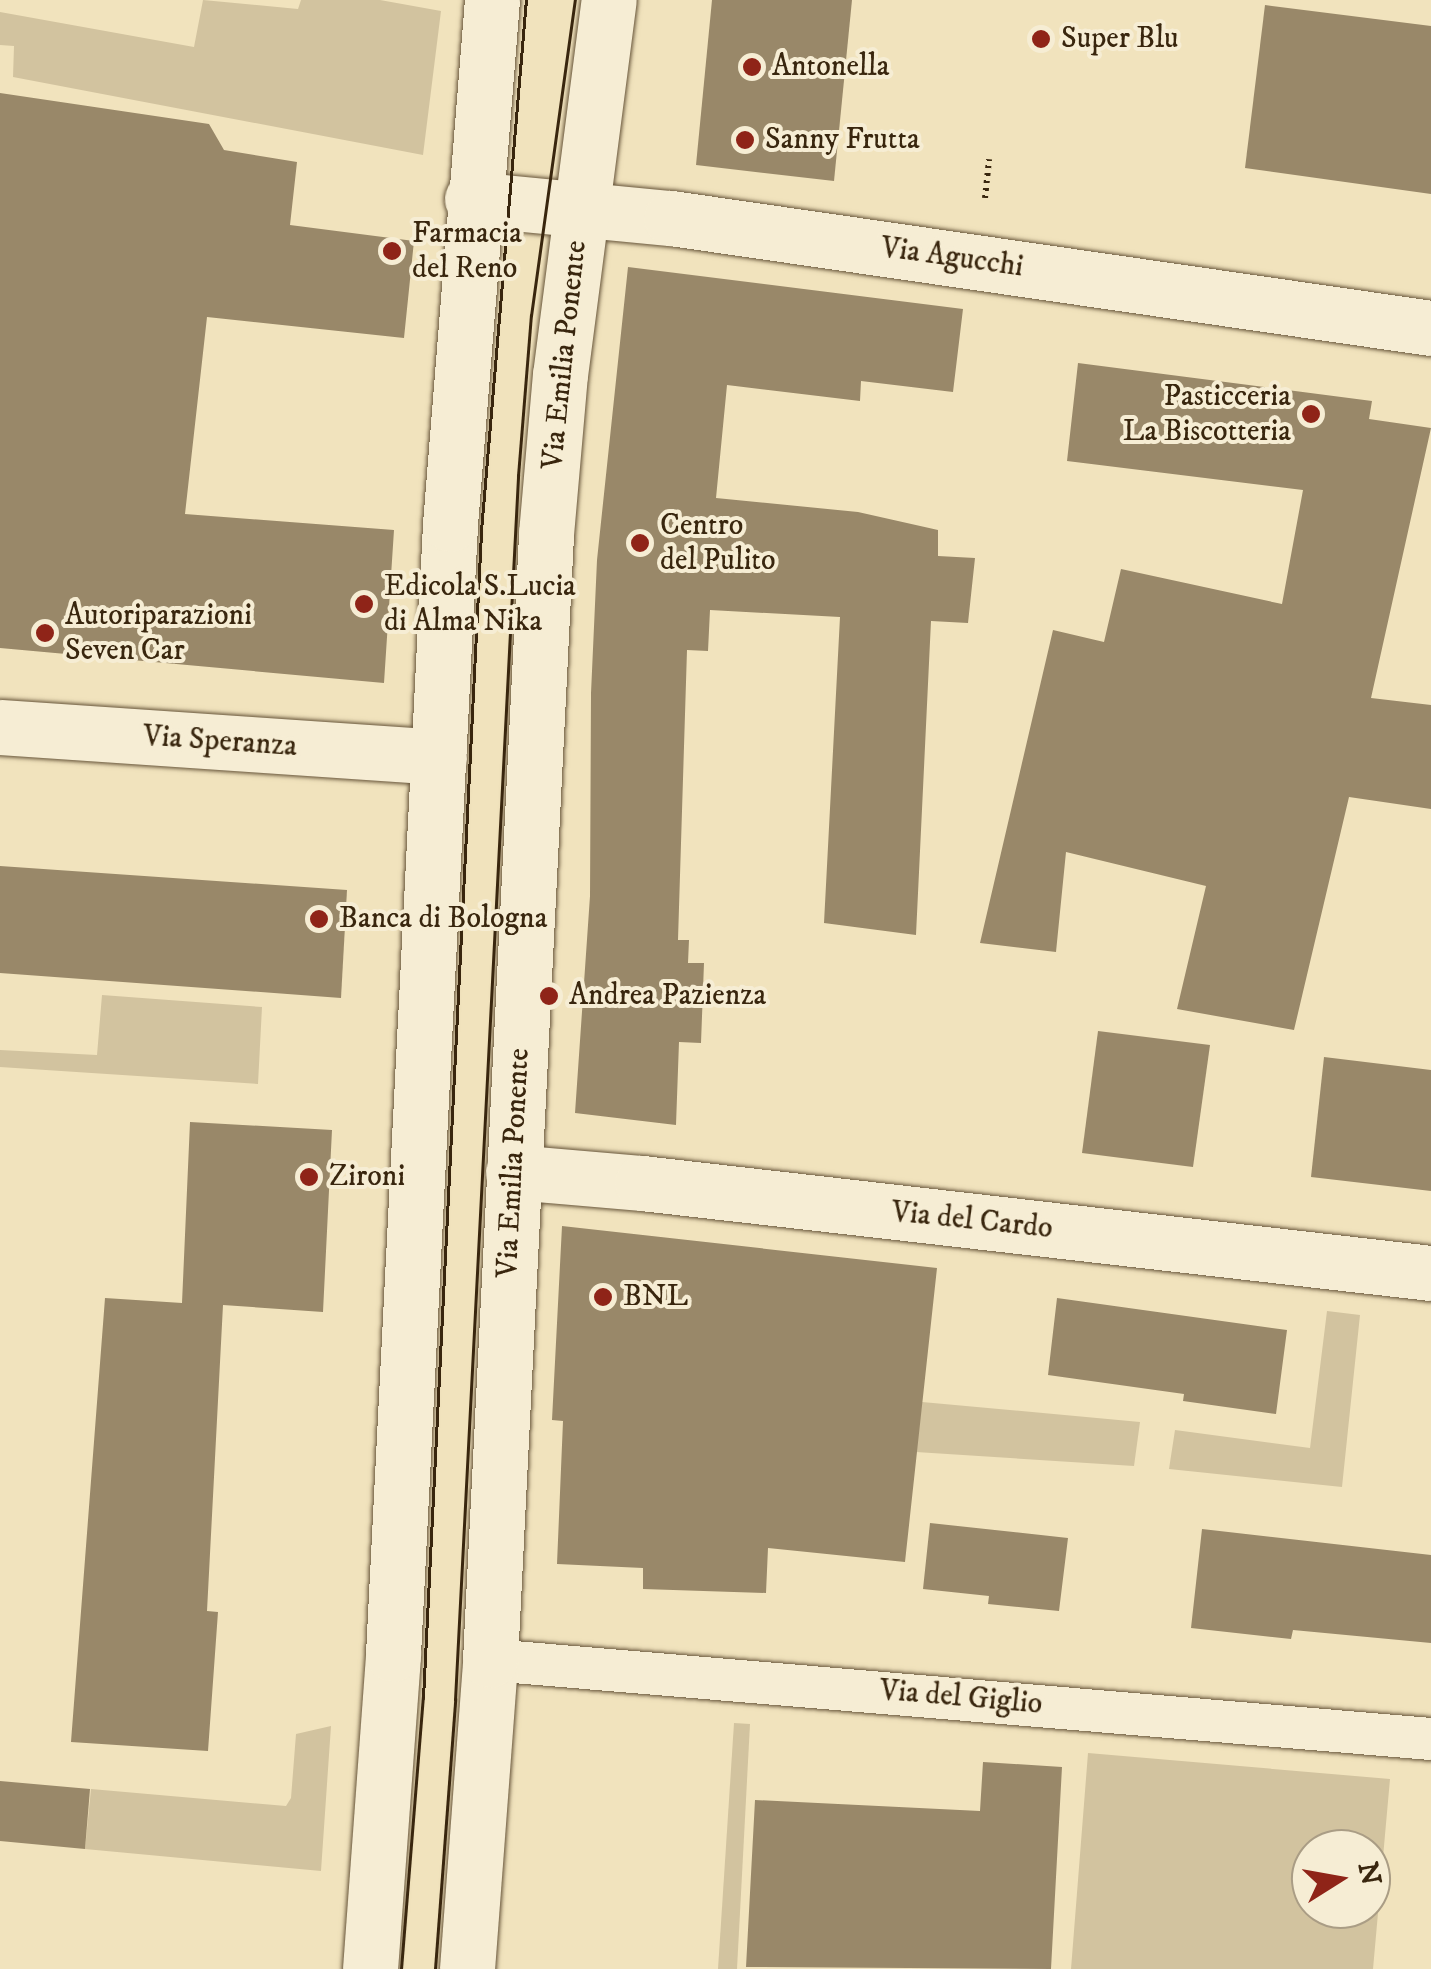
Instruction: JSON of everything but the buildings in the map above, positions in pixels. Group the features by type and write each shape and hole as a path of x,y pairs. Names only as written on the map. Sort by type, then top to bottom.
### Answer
{"main road":[{"path":"370,1969 393,1654 472,199 492,0"},
{"name":"Via Emilia Ponente","path":"466,1969 490,1660 546,534 581,208 609,0"},
{"name":"Via Agucchi","path":"472,199 672,218 1431,328"},
{"name":"Via Speranza","path":"0,728 439,757"},
{"name":"Via del Cardo","path":"514,1172 642,1183 1431,1273"}],"lane":[{"name":"Via del Giglio","path":"490,1660 1431,1739"}],"path":[{"path":"983,214 989,160"}],"shaded area":[{"path":"203,0 298,9 301,0 380,0 441,11 423,155 13,77 14,46 0,45 0,12 194,47"},
{"path":"102,995 262,1007 258,1084 0,1067 0,1050 97,1055"},
{"path":"1327,1311 1360,1315 1342,1487 1169,1469 1175,1430 1310,1448"},
{"path":"922,1402 1140,1422 1134,1466 916,1452"},
{"path":"734,1723 750,1724 737,1969 718,1969"},
{"path":"331,1726 321,1871 85,1849 91,1789 286,1806 291,1798 296,1734"},
{"path":"1088,1753 1390,1779 1386,1829 1291,1829 1291,1929 1377,1929 1373,1969 1071,1969"}],"tram line":[{"path":"401,1969 423,1698 481,531 526,0"},
{"path":"435,1969 455,1700 518,476 531,316 575,0"}],"place":[{"name":"Super Blu","path":"1041,39"},
{"name":"Antonella","path":"752,67"},
{"name":"Sanny Frutta","path":"745,140"},
{"name":"Farmacia del Reno","path":"392,251"},
{"name":"Pasticceria La Biscotteria","path":"1311,414"},
{"name":"Centro del Pulito","path":"640,543"},
{"name":"Edicola S.Lucia di Alma Nika","path":"364,604"},
{"name":"Autoriparazioni Seven Car","path":"45,633"},
{"name":"Banca di Bologna","path":"319,919"},
{"name":"Andrea Pazienza","path":"549,996"},
{"name":"Zironi","path":"309,1177"},
{"name":"BNL","path":"603,1297"}]}
